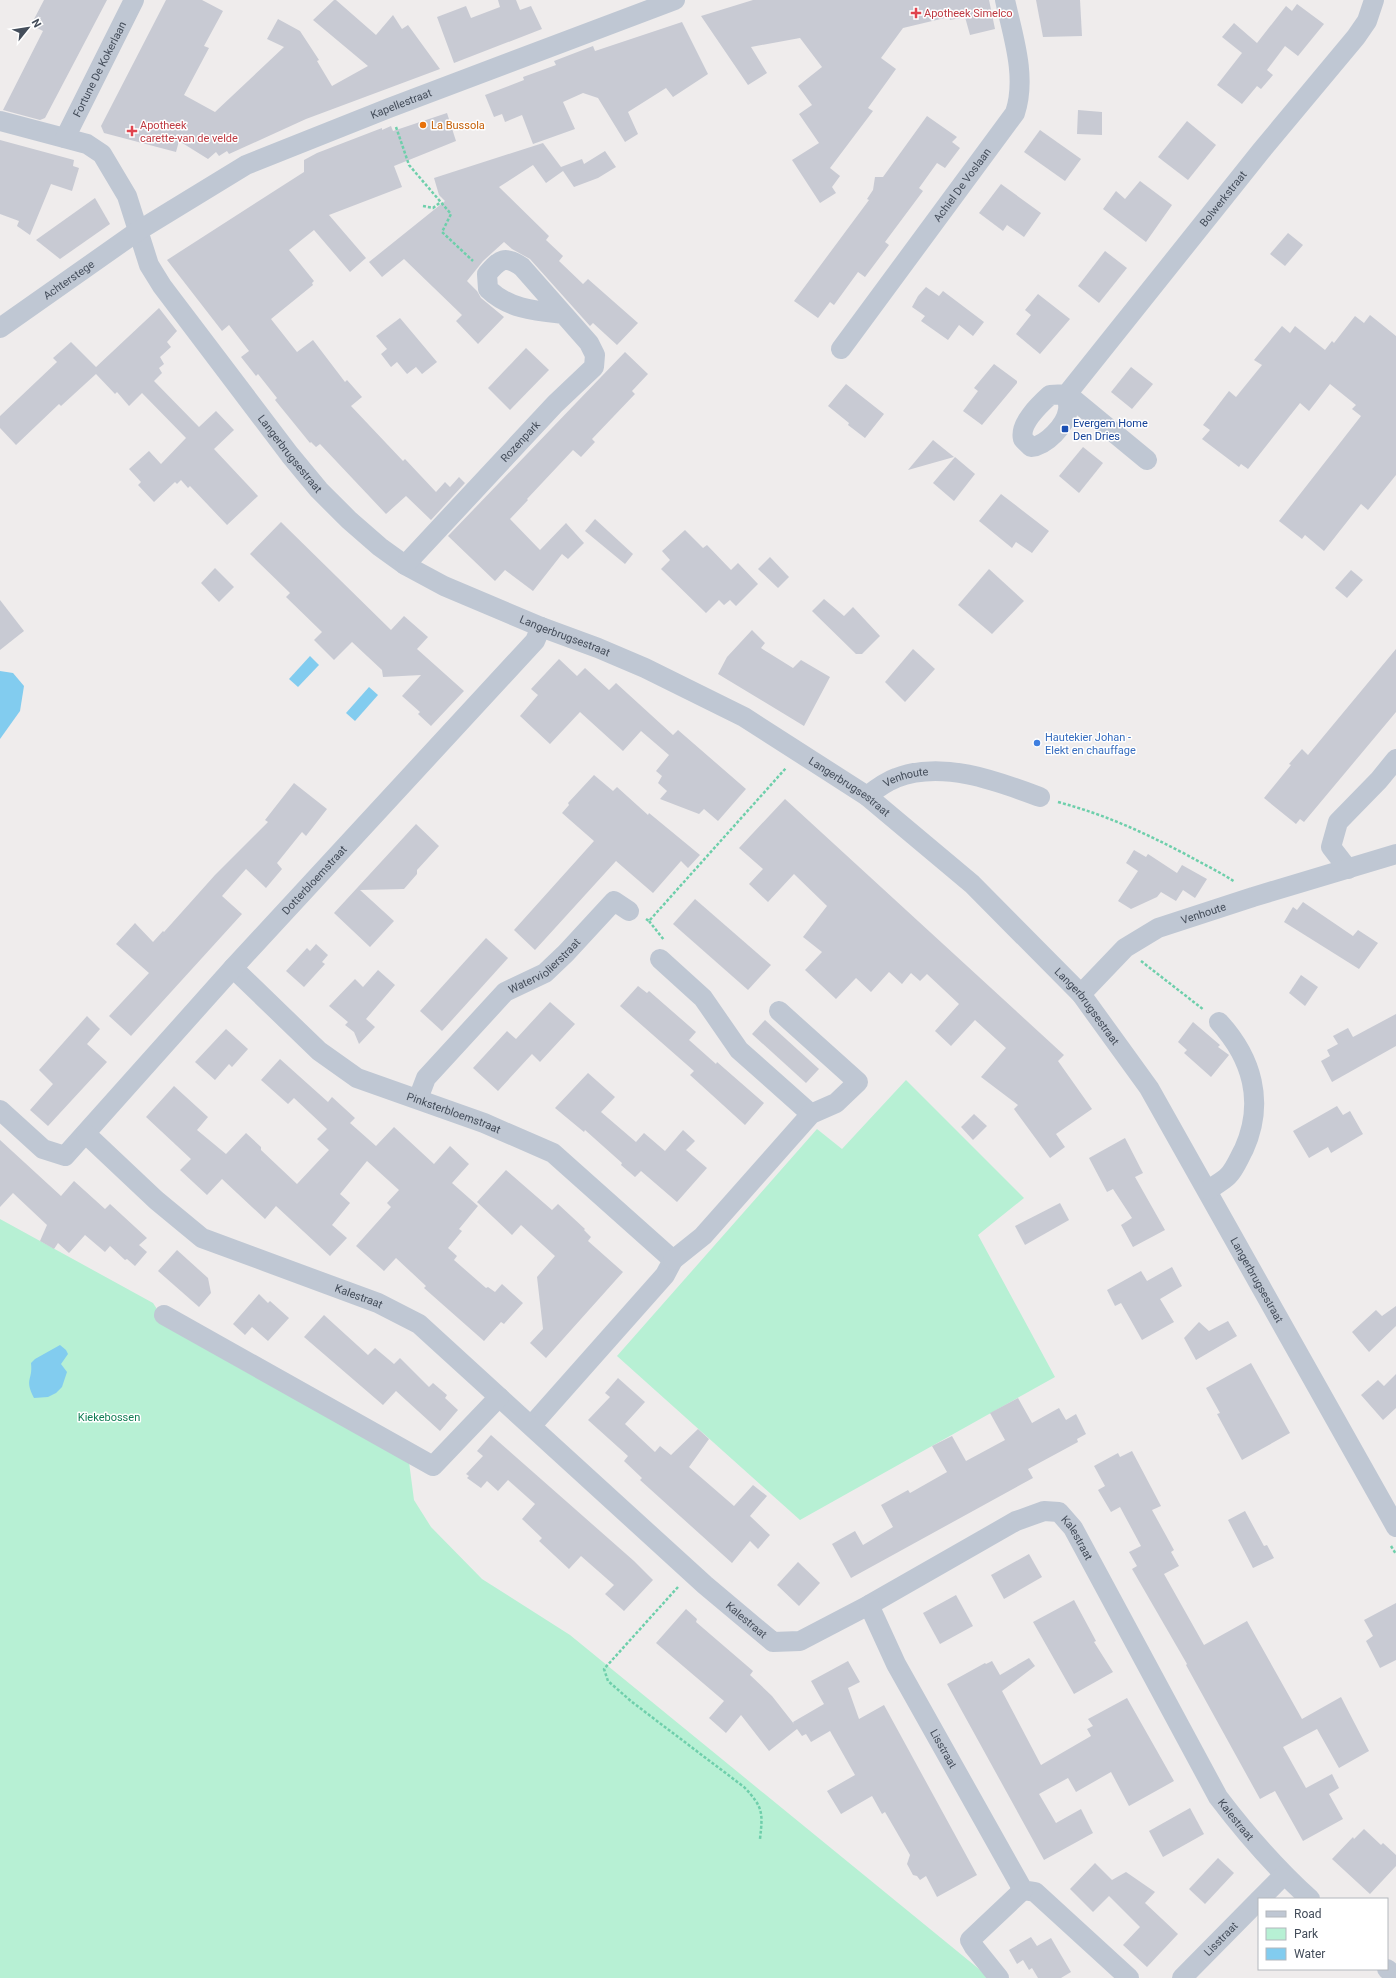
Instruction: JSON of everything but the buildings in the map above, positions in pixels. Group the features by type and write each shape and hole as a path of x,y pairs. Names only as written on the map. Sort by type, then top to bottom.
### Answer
{"street":[{"name":"Fortune De Kokerlaan","path":"65,138 134,0"},
{"name":"Kapellestraat","path":"138,231 246,165 389,108 675,0"},
{"name":"Achiel De Voslaan","path":"841,349 1015,113 1019,98 1017,56 1005,0"},
{"name":"Bolwerkstraat","path":"1147,460 1067,394 1261,151 1356,37 1367,21 1374,0"},
{"name":"Langerbrugsestraat","path":"0,121 88,144 102,154 128,196 149,265 162,286 290,456 319,490 349,520 380,547 405,565 444,586 541,627 632,662 744,717 867,796 972,884 1081,994 1149,1088 1208,1190 1392,1534"},
{"name":"Achterstege","path":"0,328 138,231"},
{"name":"Rozenpark","path":"405,565 555,404 594,367 595,355 589,343 522,267 511,260 502,260 487,274"},
{"path":"487,274 488,289 507,303 533,311 563,314"},
{"name":"Dotterbloemstraat","path":"86,1134 233,968 535,641 541,627"},
{"path":"1348,869 1331,847 1338,822 1379,780 1396,759"},
{"name":"Venhoute","path":"867,796 896,778 911,774 955,772 972,775 1011,786 1040,797"},
{"name":"Venhoute","path":"1081,994 1125,948 1158,928 1253,896 1396,854"},
{"name":"Waterviolierstraat","path":"418,1099 426,1078 505,992 545,973 566,953 614,901 629,911"},
{"path":"660,959 703,998 739,1050 811,1114"},
{"name":"Pinksterbloemstraat","path":"233,968 319,1051 357,1078 484,1123 553,1153 673,1260"},
{"path":"532,1426 665,1275 673,1260 703,1236 811,1114 836,1103 858,1082 779,1012"},
{"path":"1208,1190 1228,1176 1239,1160 1248,1140 1253,1117 1254,1096 1251,1076 1243,1055 1233,1037 1218,1022"},
{"path":"0,1110 43,1149 65,1156 86,1134"},
{"name":"Kalestraat","path":"86,1134 156,1200 202,1238 378,1303 419,1324 692,1572 751,1625 773,1642 800,1641 868,1605 1016,1521 1044,1511 1059,1512 1073,1528 1218,1797 1248,1836 1284,1875 1309,1898"},
{"path":"164,1315 433,1466 500,1397"},
{"name":"Lisstraat","path":"868,1605 896,1664 1023,1890"},
{"name":"Lisstraat","path":"1261,1898 1284,1875"},
{"path":"999,1978 970,1940 1023,1890 1035,1892 1129,1978"},
{"name":"Lisstraat","path":"1182,1978 1258,1901"},
{"path":"1388,1970 1396,1977"}],"path":[{"path":"389,108 409,165 452,214 442,232 487,274"},
{"path":"423,206 433,208 441,202"},
{"path":"629,911 635,912 649,921 791,762"},
{"path":"1040,797 1095,812 1133,827 1229,878 1253,896"},
{"path":"1125,948 1218,1022"},
{"path":"1392,1534 1396,1554"},
{"path":"692,1572 604,1669 608,1681 632,1702 738,1783 758,1802 762,1818 760,1839"}],"green space":[{"path":"906,1080 1024,1198 978,1235 1055,1377 800,1520 617,1356 817,1129 842,1149"},
{"name":"Kiekebossen","path":"0,1219 153,1303 159,1312 232,1364 409,1462 414,1500 431,1527 482,1579 570,1635 990,1978 0,1978"}],"water":[{"path":"310,656 319,665 298,687 289,679"},
{"path":"0,671 13,673 24,686 20,711 0,739"},
{"path":"369,687 378,695 355,721 346,713"},
{"path":"60,1345 68,1354 61,1364 67,1372 62,1387 56,1393 48,1397 34,1398 29,1383 31,1363 35,1359"}],"place":[{"name":"Apotheek Simelco","path":"916,13"},
{"name":"La Bussola","path":"423,125"},
{"name":"Apotheek carette-van de velde","path":"132,131"},
{"name":"Evergem Home Den Dries","path":"1065,429"},
{"name":"Hautekier Johan - Elekt en chauffage","path":"1037,743"}]}
